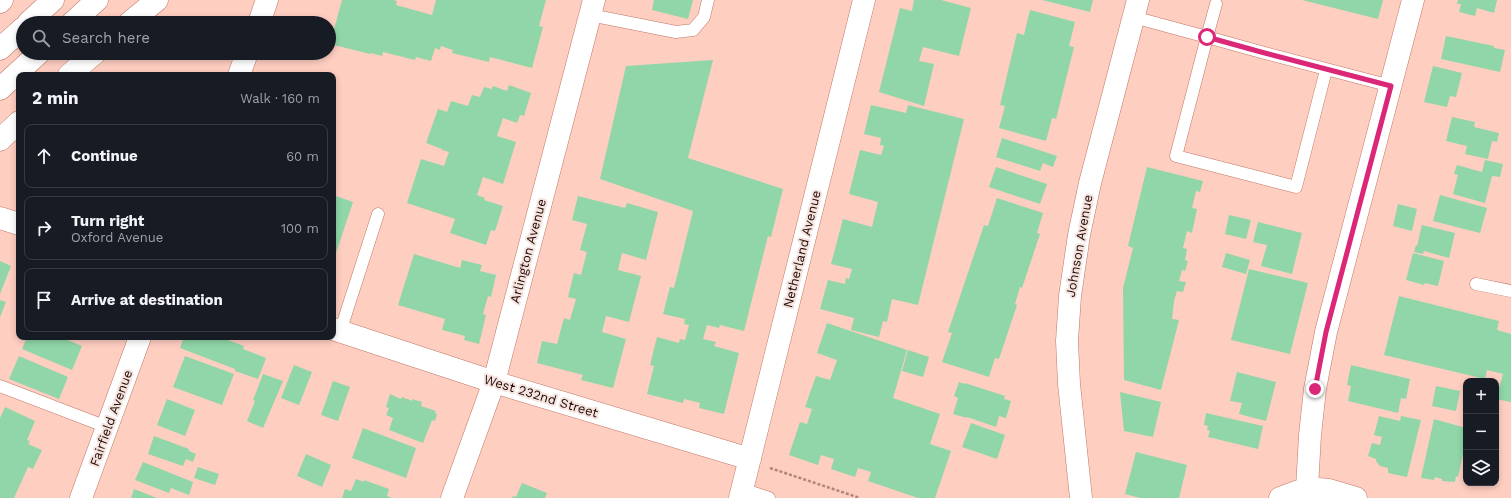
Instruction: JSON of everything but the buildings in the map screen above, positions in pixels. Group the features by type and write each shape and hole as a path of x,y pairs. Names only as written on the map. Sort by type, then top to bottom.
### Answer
{"main road":[{"path":"36,16 53,0"},
{"path":"80,16 97,0"},
{"path":"138,16 157,0"},
{"path":"261,16 267,0"},
{"name":"Netherland Avenue","path":"741,494 758,463 864,0"},
{"path":"1307,488 1310,435 1315,389 1325,340 1413,0"},
{"name":"Arlington Avenue","path":"452,498 494,382 592,7"},
{"name":"Johnson Avenue","path":"1081,498 1069,384 1067,341 1070,296 1079,235 1090,183 1136,8"},
{"path":"0,49 16,34"},
{"path":"19,72 32,60"},
{"path":"73,72 87,60"},
{"path":"240,72 244,60"},
{"path":"0,89 16,75"},
{"path":"0,140 16,125"},
{"path":"0,218 16,223"},
{"name":"West 232nd Street","path":"336,331 494,382 758,463"},
{"name":"Fairfield Avenue","path":"81,498 139,340"},
{"path":"1280,498 1307,488 1329,490 1356,498"}],"lane":[{"path":"592,7 676,32 693,30 704,17 708,0"},
{"path":"1216,4 1176,156 1296,188 1326,70"},
{"path":"1136,8 1207,37 1326,70 1391,86"},
{"path":"336,331 378,214"},
{"path":"1476,284 1511,291"},
{"path":"0,386 107,426"},
{"path":"741,494 769,498"}],"path":[{"path":"758,463 860,498"}],"route":[{"path":"1207,37 1326,70 1391,86 1326,332 1315,389"}]}
